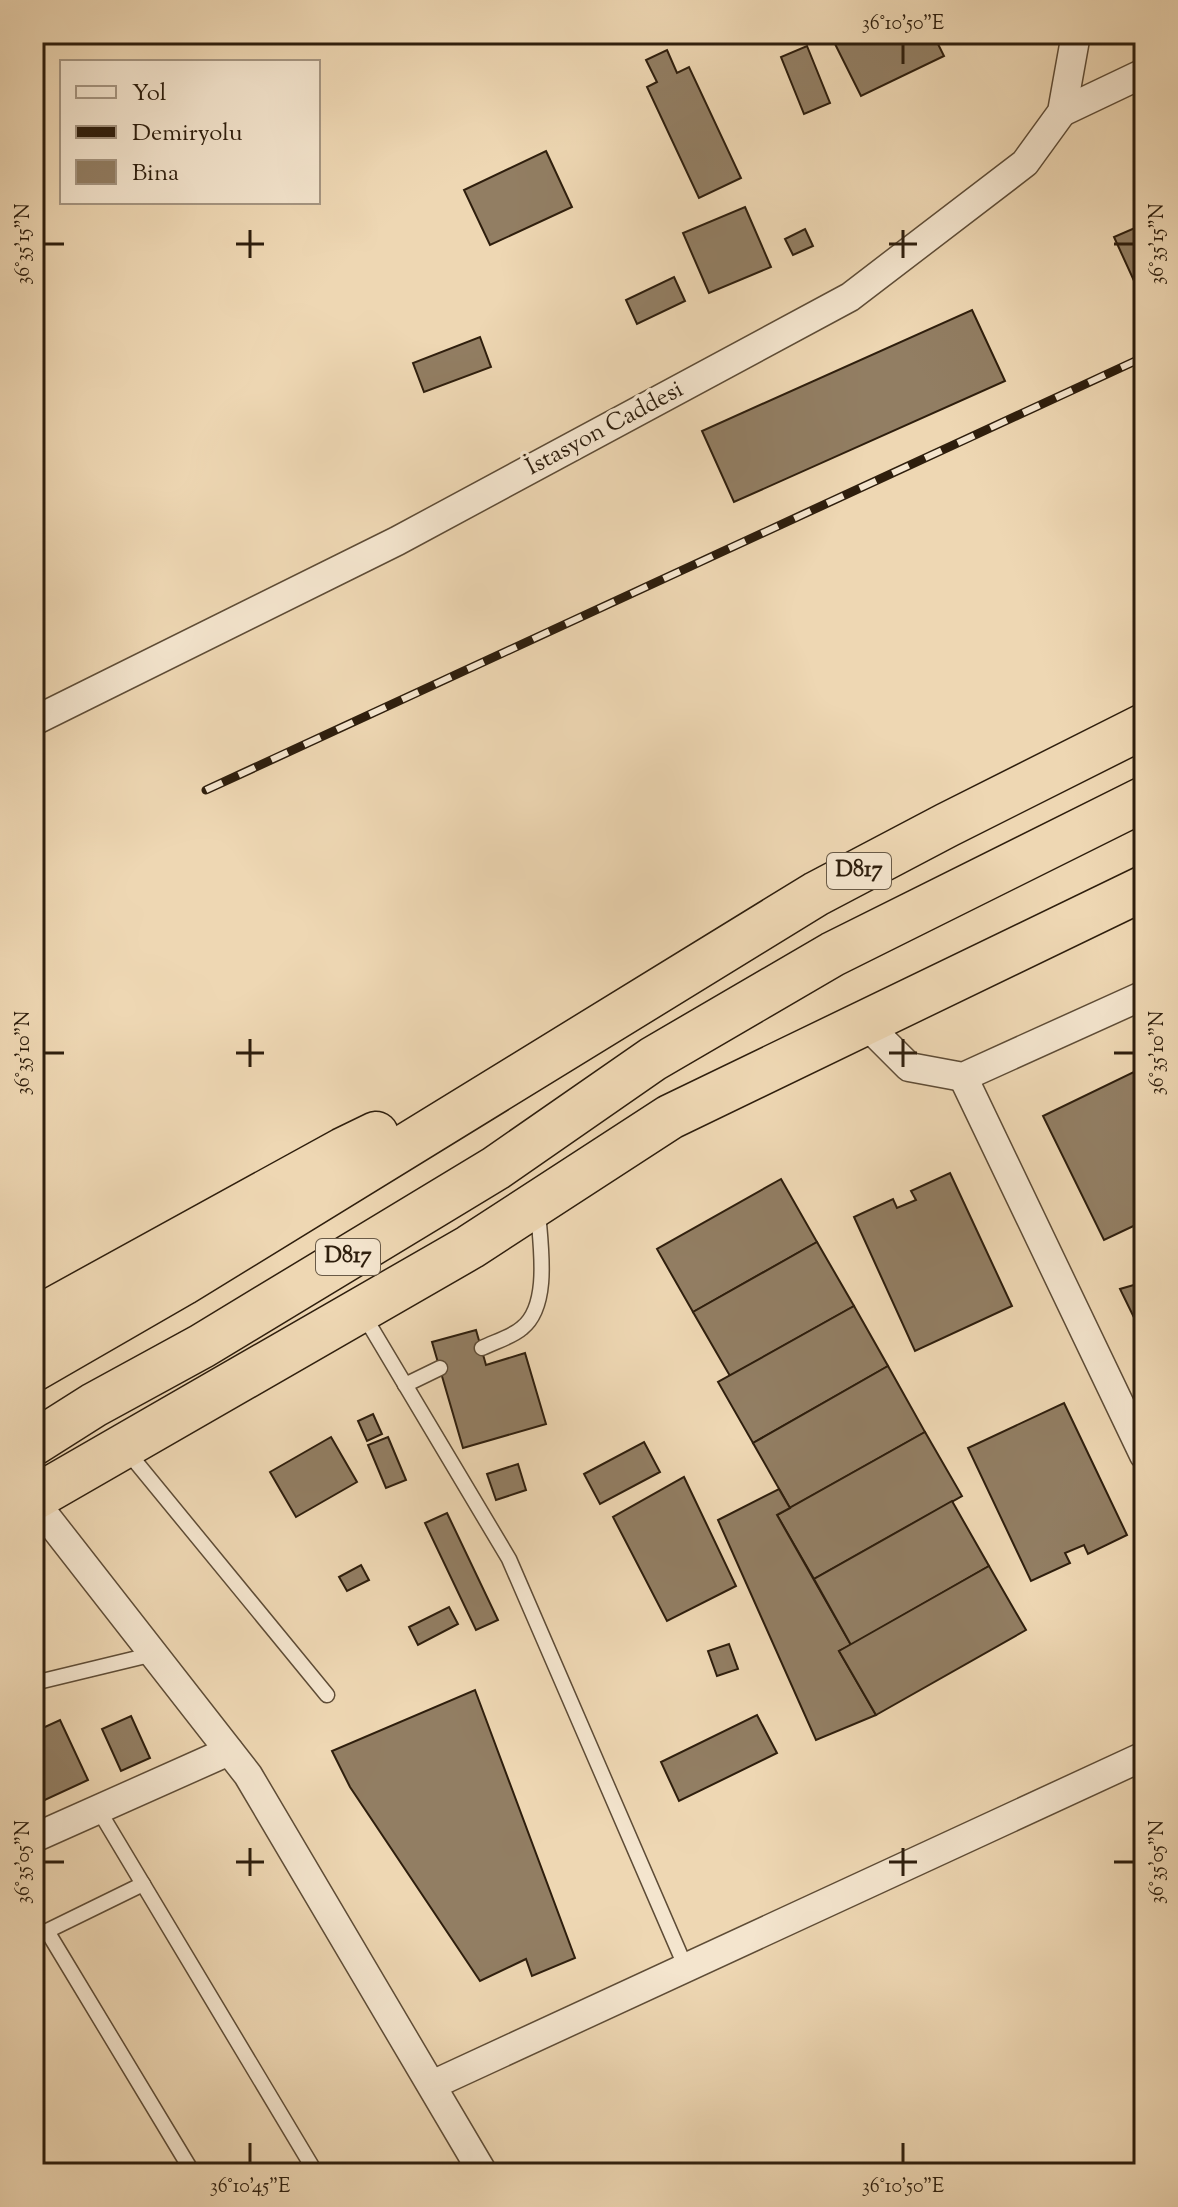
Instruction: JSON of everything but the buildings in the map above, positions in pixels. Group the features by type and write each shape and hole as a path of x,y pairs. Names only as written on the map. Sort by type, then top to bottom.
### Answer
{"highway":[{"name":"D817","path":"34,1369 183,1283 816,894 961,817 1144,726"},
{"name":"D817","path":"34,1443 94,1405 202,1346 483,1176 653,1059 833,954 1144,799"},
{"path":"34,1500 470,1247 670,1117 1144,888"},
{"path":"35,1318 343,1150 584,1036"}],"street":[{"name":"İstasyon Caddesi","path":"34,721 397,541 850,297 1025,163 1062,112 1076,34"},
{"path":"1062,112 1144,73"},
{"path":"865,1023 909,1067 963,1077 1144,995"},
{"path":"963,1077 1144,1455"},
{"path":"34,1500 248,1775 483,2173"},
{"path":"34,1838 229,1751"},
{"path":"432,2085 1144,1756"}],"lane":[{"path":"482,1348 523,1328 536,1307 543,1273 537,1204"},
{"path":"360,1310 509,1559 686,1968"},
{"path":"405,1385 440,1368"},
{"path":"124,1447 327,1695"},
{"path":"34,1683 156,1654"},
{"path":"98,1809 316,2173"},
{"path":"143,1884 47,1931 193,2173"}],"railway":[{"path":"206,790 1144,357"}]}
